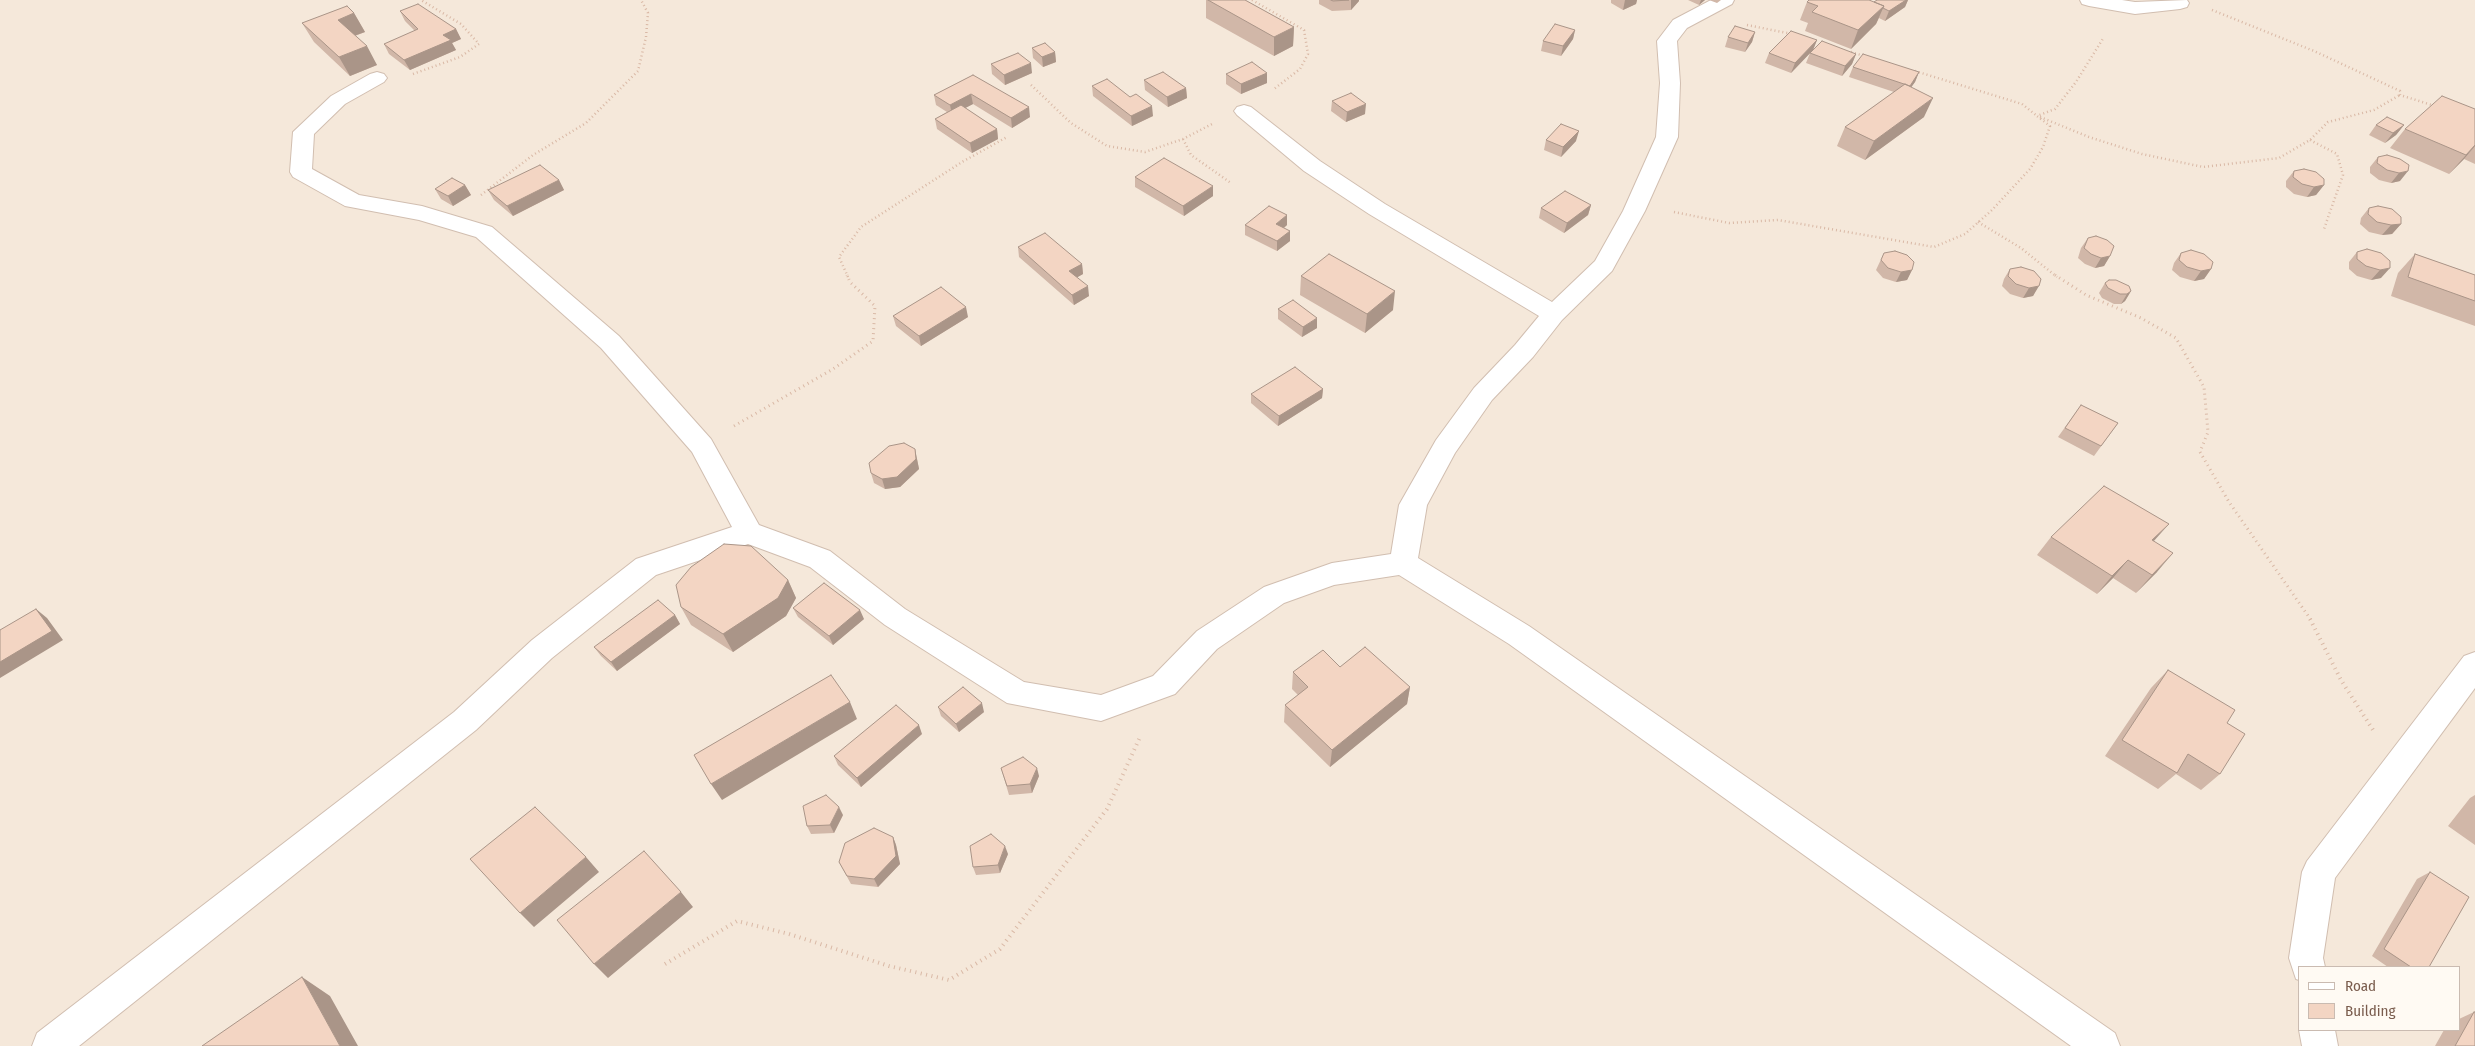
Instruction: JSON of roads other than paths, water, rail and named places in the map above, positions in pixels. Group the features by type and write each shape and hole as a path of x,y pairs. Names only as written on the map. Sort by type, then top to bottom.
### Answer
{"street":[{"path":"1403,563 1413,505 1445,447 1483,394 1554,314 1604,266 1638,201 1667,137 1670,83 1667,41 1680,24 1725,0"},
{"path":"2089,0 2134,8 2180,3"},
{"path":"377,78 338,100 304,132 302,172 352,201 422,213 484,232 610,342 702,446 749,533"},
{"path":"1244,111 1312,166 1360,198 1554,314"},
{"path":"50,1046 465,721 542,649 646,567 719,540 749,533 820,559 895,617 1018,694 1101,708 1164,685 1207,640 1274,595 1332,574 1403,563 1519,635 2102,1046"},
{"path":"2308,966 2306,958 2319,872 2475,665"},
{"path":"2317,1031 2320,1046"}]}
